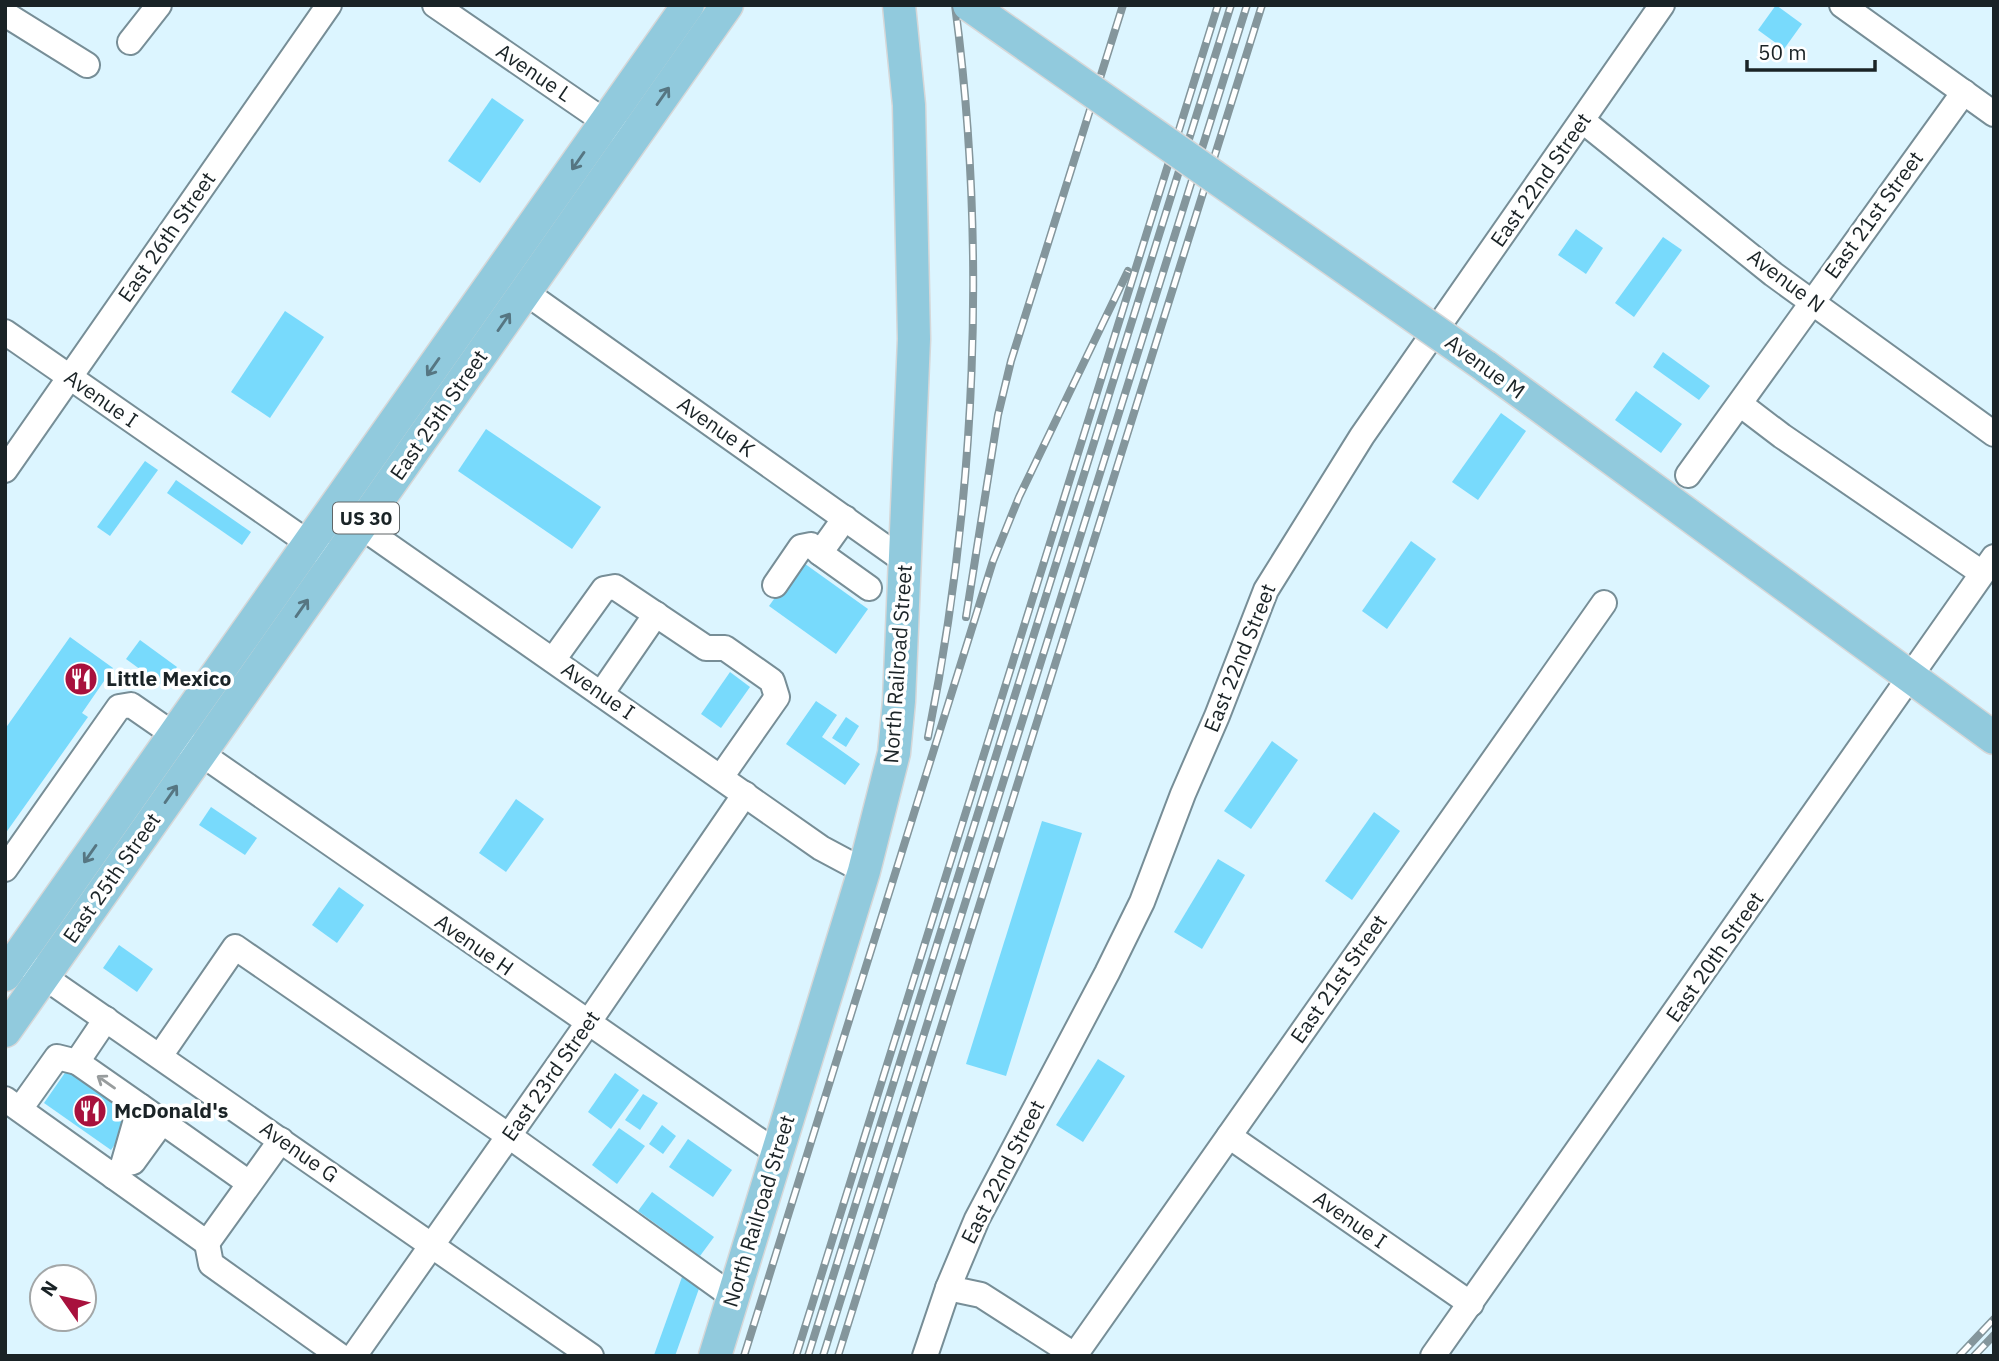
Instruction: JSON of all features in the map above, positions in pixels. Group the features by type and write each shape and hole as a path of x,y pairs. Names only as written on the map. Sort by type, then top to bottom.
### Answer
{"main road":[{"name":"East 25th Street","path":"9,961 309,543 688,5"},
{"name":"East 25th Street","path":"5,1031 727,5"},
{"name":"Avenue M","path":"969,5 1485,366 1994,738"},
{"name":"North Railroad Street","path":"715,1356 864,871 894,753 906,562 914,339 909,106 898,14"}],"street":[{"path":"130,42 159,5"},
{"name":"East 26th Street","path":"5,470 329,5"},
{"name":"Avenue L","path":"435,5 632,140"},
{"name":"East 22nd Street","path":"948,1288 977,1219 1142,902 1266,590 1362,436 1662,5"},
{"path":"1842,5 1994,114"},
{"path":"5,14 87,65"},
{"name":"East 21st Street","path":"1688,475 1964,92"},
{"name":"Avenue N","path":"1583,121 1773,274 1813,300 1994,434"},
{"name":"Avenue K","path":"525,292 906,562"},
{"name":"Avenue I","path":"5,332 335,561"},
{"path":"1740,404 1782,436 1988,565"},
{"name":"Avenue I","path":"334,507 821,848 864,871"},
{"path":"821,553 845,518"},
{"path":"775,584 801,547 811,545 869,588"},
{"name":"East 20th Street","path":"1433,1356 1988,565"},
{"path":"554,660 604,589 615,587 706,648 725,648 772,681 777,697 721,778"},
{"name":"East 21st Street","path":"1076,1356 1604,603"},
{"path":"601,694 656,614"},
{"name":"Avenue H","path":"5,869 119,707 131,705 777,1153"},
{"name":"East 23rd Street","path":"354,1356 589,1023 745,794"},
{"path":"160,1056 235,947 509,1136 732,1296"},
{"name":"Avenue G","path":"9,961 44,976 591,1356"},
{"path":"77,1062 106,1019"},
{"path":"248,1182 77,1062 57,1057 13,1104 119,1171 207,1243 211,1264 340,1356"},
{"path":"119,1171 140,1106"},
{"path":"119,1171 133,1162 162,1122"},
{"name":"Avenue I","path":"1229,1136 1471,1304"},
{"path":"207,1243 248,1182 281,1140"},
{"path":"925,1356 948,1288 981,1295 1076,1356"}],"building":[{"path":"1776,5 1802,24 1784,49 1758,30"},
{"path":"492,98 524,120 480,183 448,161"},
{"path":"1576,229 1603,248 1586,274 1558,255"},
{"path":"1663,237 1682,250 1634,317 1615,303"},
{"path":"285,311 324,337 270,418 231,392"},
{"path":"1663,352 1710,386 1699,400 1653,367"},
{"path":"1636,391 1682,424 1661,453 1615,420"},
{"path":"1501,413 1526,431 1478,500 1452,482"},
{"path":"486,429 601,507 572,549 458,471"},
{"path":"145,461 158,470 110,536 97,527"},
{"path":"176,480 251,532 242,545 167,493"},
{"path":"1411,541 1436,559 1387,629 1362,611"},
{"path":"801,561 868,609 836,654 769,606"},
{"path":"70,637 113,668 82,713 88,717 5,834 5,729"},
{"path":"140,640 177,667 163,686 126,659"},
{"path":"730,672 750,687 721,728 701,714"},
{"path":"816,701 837,715 822,737 860,764 845,785 786,744"},
{"path":"846,717 859,726 846,747 832,738"},
{"path":"1272,741 1298,760 1251,829 1224,811"},
{"path":"516,799 544,819 506,872 479,853"},
{"path":"211,807 257,838 245,855 199,825"},
{"path":"1374,812 1400,831 1352,900 1325,881"},
{"path":"1042,821 1082,833 1006,1076 966,1064"},
{"path":"1218,859 1245,875 1202,949 1174,932"},
{"path":"339,887 364,905 337,943 312,925"},
{"path":"119,945 153,969 137,992 103,968"},
{"path":"1098,1059 1125,1076 1083,1142 1056,1125"},
{"name":"McDonald's","path":"69,1067 127,1108 122,1115 131,1121 111,1150 44,1103"},
{"path":"615,1073 639,1090 611,1129 588,1112"},
{"path":"643,1094 658,1103 640,1130 625,1120"},
{"path":"662,1125 676,1136 663,1154 649,1144"},
{"path":"619,1128 645,1146 617,1184 592,1165"},
{"path":"688,1139 732,1170 713,1197 669,1167"},
{"path":"652,1192 714,1237 700,1256 638,1211"},
{"path":"682,1277 701,1283 675,1356 656,1356 654,1355"}],"railway":[{"path":"928,737 957,556 972,372 971,188 955,5"},
{"path":"966,617 998,415 1011,361 1123,5"},
{"path":"796,1356 1218,5"},
{"path":"808,1356 1231,5"},
{"path":"823,1356 1247,5"},
{"path":"838,1356 1262,5"},
{"path":"744,1356 993,561 1019,497 1128,271"},
{"path":"1959,1356 1994,1319"},
{"path":"1974,1356 1994,1335"}],"place":[{"name":"Little Mexico","path":"81,679"},
{"name":"McDonald's","path":"90,1111"}]}
